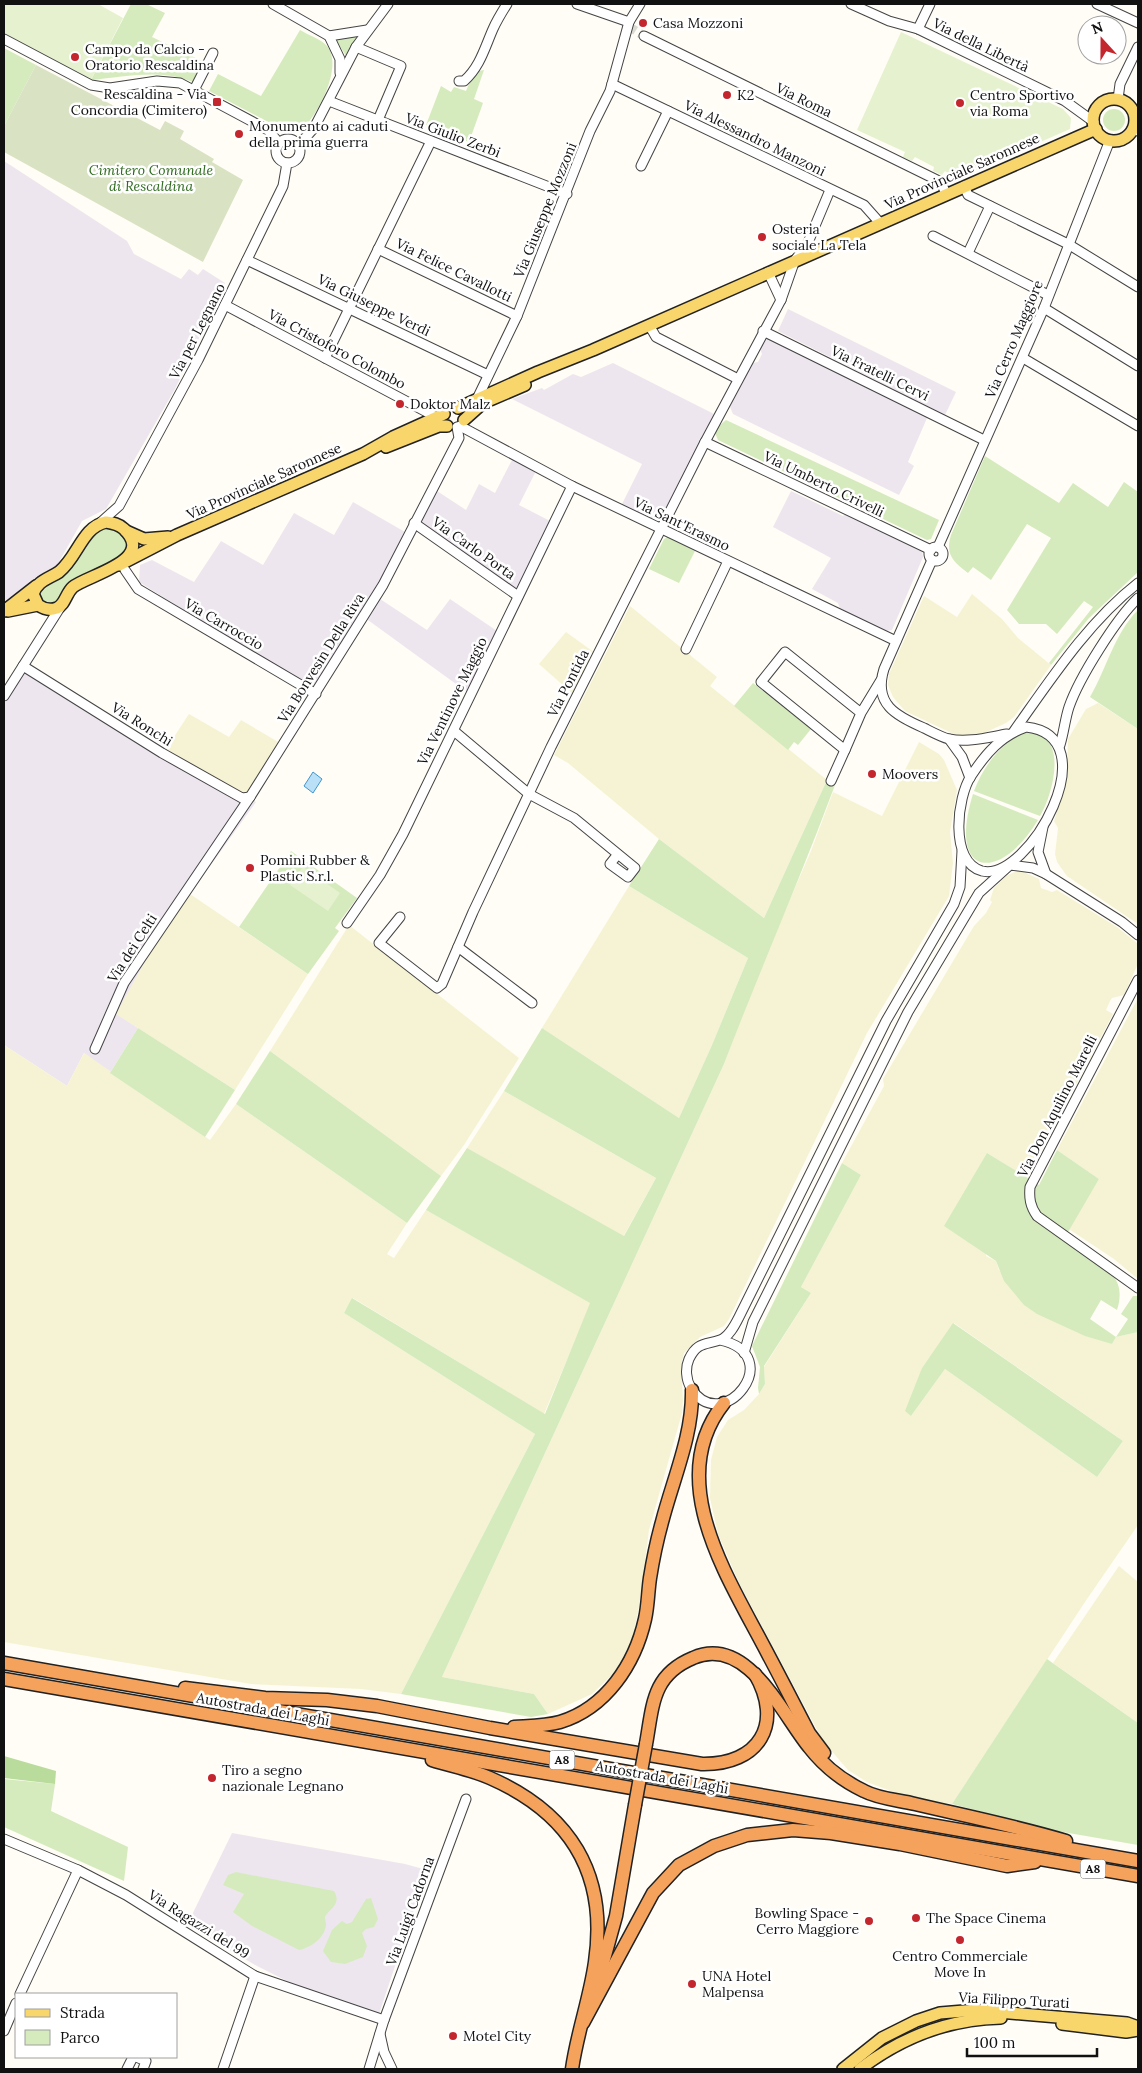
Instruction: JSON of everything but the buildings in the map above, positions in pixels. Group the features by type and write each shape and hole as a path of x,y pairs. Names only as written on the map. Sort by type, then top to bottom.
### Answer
{"highway":[{"path":"428,1715 515,1727 560,1722 597,1702 614,1685 636,1650 641,1636 660,1530 691,1422 692,1390"},
{"path":"724,1403 712,1418 704,1435 700,1472 707,1529 719,1562 809,1732 821,1750 832,1762 865,1786 902,1800"},
{"path":"583,2023 603,1968 616,1916 654,1698 661,1681 669,1671 682,1662 697,1656 725,1656 743,1663 772,1693 809,1747 825,1765 866,1792 1025,1828 1121,1857"},
{"name":"Autostrada dei Laghi","path":"4,1663 1138,1860"},
{"path":"108,1682 211,1690 265,1698 327,1700 377,1706 490,1728 692,1762 718,1764 733,1761 748,1752 764,1733 768,1720 767,1700 754,1674"},
{"name":"Autostrada dei Laghi","path":"4,1679 381,1746 538,1770 1138,1876"},
{"path":"381,1746 490,1777 531,1800 555,1819 569,1835 589,1870 598,1911 595,1962 572,2069"},
{"path":"583,2023 653,1893 679,1865 714,1846 747,1835 793,1830 830,1833 890,1842 1007,1866 1049,1861"},
{"path":"567,2069 574,2056"}],"main road":[{"path":"1118,99 1128,104 1136,112 1136,130 1123,138 1110,140 1102,136 1095,125 1095,112 1100,104 1108,100 1118,99"},
{"name":"Via Provinciale Saronnese","path":"61,605 73,587 122,567 178,535 363,454 393,437 440,415 450,407 458,408 593,350 964,186 1095,125"},
{"name":"Via Provinciale Saronnese","path":"363,454 391,446 439,426 457,425 483,403 550,373 593,350"},
{"path":"440,415 444,420 457,425 462,411 458,408"},
{"name":"Via Provinciale Saronnese","path":"99,524 111,523 144,539 153,540 178,535"},
{"path":"4,612 36,586 66,566 88,532 99,524"},
{"path":"122,567 131,546 124,528"},
{"path":"36,586 33,594 41,607"},
{"path":"4,612 41,607 56,609 61,605"},
{"name":"Via Filippo Turati","path":"843,2069 882,2038 916,2020 940,2013 976,2010 1127,2023 1138,2029"},
{"name":"Via Filippo Turati","path":"860,2069 891,2048 919,2033 976,2019 1000,2018 1126,2032 1138,2029"}],"street":[{"path":"273,4 329,36 340,59 340,75"},
{"path":"4,39 91,85 110,88 169,80 194,90 268,130 279,143 277,155 282,161 287,163 293,162 298,157 298,146 314,128 356,47 388,4"},
{"path":"459,81 464,81 467,78 480,60 506,4"},
{"path":"577,4 629,24"},
{"name":"Via Giuseppe Mozzoni","path":"477,399 517,316 567,194 590,131 612,84 629,24 640,4"},
{"name":"Via della Libertà","path":"851,4 889,21 918,29 1065,101 1095,125"},
{"path":"918,29 930,4"},
{"path":"1097,4 1138,24"},
{"path":"329,36 367,30"},
{"name":"Via Roma","path":"644,36 941,182 946,194"},
{"path":"356,47 401,66 378,120"},
{"path":"1118,99 1120,84 1138,47"},
{"path":"194,90 213,53"},
{"name":"Via Alessandro Manzoni","path":"612,84 864,205 880,223"},
{"name":"Via Giulio Zerbi","path":"329,101 567,194"},
{"path":"641,166 668,111"},
{"path":"279,143 289,140 298,146"},
{"name":"Via Cerro Maggiore","path":"896,641 932,560 939,561 943,556 943,552 934,549 1023,358 1110,140"},
{"path":"325,358 431,141"},
{"name":"Via per Legnano","path":"99,524 111,516 120,506 226,305 283,186 287,163"},
{"path":"964,186 968,195 1068,244 1138,287"},
{"name":"Via Pontida","path":"400,917 380,943 437,988 442,984 529,794 705,442 781,300 795,260 807,245 830,190"},
{"path":"968,253 990,206"},
{"path":"933,236 1048,295"},
{"name":"Via Felice Cavallotti","path":"378,249 517,316"},
{"name":"Via Giuseppe Verdi","path":"247,260 488,375"},
{"path":"768,272 781,300"},
{"name":"Via Cristoforo Colombo","path":"226,305 325,358 440,415"},
{"path":"1044,308 1138,366"},
{"path":"649,325 656,337 738,379"},
{"name":"Via Fratelli Cervi","path":"763,331 984,440"},
{"path":"1023,358 1138,426"},
{"name":"Via Sant'Erasmo","path":"457,425 572,486 896,641"},
{"name":"Via Bonvesin Della Riva","path":"185,892 250,797 383,585 459,438 457,425"},
{"name":"Via Umberto Crivelli","path":"705,442 934,549"},
{"name":"Via Ventinove Maggio","path":"347,923 392,856 572,486"},
{"path":"120,506 118,520 124,528"},
{"name":"Via Carlo Porta","path":"414,523 518,596"},
{"path":"686,649 728,562"},
{"name":"Via Carroccio","path":"122,567 138,590 316,694"},
{"path":"720,1340 731,1330 739,1317 886,1021 954,904 960,887 962,852 959,821 969,780 992,749 1011,732 1094,625 1117,599 1138,583"},
{"path":"744,1353 752,1322 908,1012 979,893 1010,865 1043,827 1049,816 1055,803 1062,767 1060,745 1069,705 1100,650 1138,598"},
{"path":"4,696 61,605"},
{"path":"41,607 47,617 43,632"},
{"path":"831,781 862,713 881,680 896,641"},
{"path":"845,750 761,682 786,652 862,713"},
{"name":"Via Ronchi","path":"23,666 162,753 242,798 250,797"},
{"path":"881,680 882,697 896,715 949,739 971,740 1011,732 1026,726 1039,728 1051,734 1060,745"},
{"path":"454,731 529,794 574,818 618,854"},
{"path":"949,739 962,757 969,780"},
{"path":"1043,827 1038,852 1046,874"},
{"path":"962,852 968,861 984,871 1010,865 1033,868 1046,874 1122,922 1138,935"},
{"name":"Via dei Celti","path":"95,1049 124,983 185,892"},
{"path":"458,947 532,1003"},
{"name":"Via Don Aquilino Marelli","path":"1138,980 1030,1187 1030,1202 1037,1216 1138,1288"},
{"path":"720,1340 738,1346 744,1353 750,1373 748,1383 742,1392 724,1403 706,1401 692,1390 686,1372 693,1352 705,1343 720,1340"},
{"name":"Via Luigi Cadorna","path":"369,2069 384,2020 466,1799"},
{"name":"Via Ragazzi del 99","path":"4,1839 78,1870 126,1895 255,1976 384,2020"},
{"path":"20,1993 78,1870"},
{"path":"223,2069 255,1976"},
{"path":"4,2031 15,2005"},
{"path":"380,2033 384,2052 392,2069"},
{"path":"127,2069 134,2058"},
{"path":"138,2058 146,2061 143,2069"}],"shaded area":[{"path":"4,161 127,241 134,254 181,279 189,269 198,275 203,269 225,283 175,389 106,509 82,521 55,569 34,579 26,591 4,601"},
{"path":"788,309 956,392 945,415 778,331"},
{"path":"769,338 927,418 908,462 914,466 899,495 733,414 730,407 753,363 758,362 762,354 760,349 765,340"},
{"path":"613,363 716,415 662,525 621,506 642,464 512,399 542,388 544,390 573,374 581,377"},
{"path":"513,458 536,471 519,505 552,522 517,592 417,522 434,489 466,510 479,484 495,493"},
{"path":"791,491 843,516 846,514 922,552 923,557 892,630 886,631 840,609 838,603 812,589 831,558 773,527"},
{"path":"353,502 405,532 374,595 427,630 450,599 497,631 467,692 361,615 315,693 139,582 140,565 152,560 194,582 221,541 263,565 294,513 334,535"},
{"path":"972,594 1002,619 1018,638 1051,665 1014,717 1006,723 982,734 958,736 905,711 893,697 888,685 889,674 924,596 957,617"},
{"path":"630,606 717,677 710,686 827,780 764,918 659,839 568,763 554,755"},
{"path":"566,632 595,653 573,694 539,664"},
{"path":"27,668 256,802 190,894 146,960 117,1014 138,1028 110,1073 84,1053 67,1086 4,1045 4,704"},
{"path":"1098,703 1138,729 1138,924 1067,876 1057,862 1055,854 1058,828 1054,821 1062,796 1067,770 1068,739 1086,709"},
{"path":"189,714 229,737 241,720 280,743 247,794 243,794 166,749"},
{"path":"919,742 939,754 944,760 957,790 950,832 953,863 949,896 867,1033 729,1319 724,1326 700,1337 684,1353 681,1365 682,1413 649,1530 639,1607 633,1635 624,1657 612,1675 592,1694 548,1714 534,1694 442,1677 724,1064 763,961 811,851 833,792 882,816"},
{"path":"1019,870 1039,879 1041,888 1052,892 1057,890 1117,927 1137,943 1137,966 1124,995 1112,998 1110,1001 1106,1010 1113,1014 1027,1178 987,1153 986,1256 996,1261 999,1270 1107,1342 1112,1344 1116,1337 1138,1332 1138,1525 952,1804 912,1799 867,1782 848,1770 823,1741 739,1583 718,1534 710,1498 711,1460 717,1437 728,1420 744,1410 759,1394 765,1384 764,1367 811,1293 801,1287 861,1175 842,1163 884,1086 883,1079 974,926 986,913 992,902 990,900 994,888 1006,876","holes":["954,1323 1123,1441 1097,1477 945,1369 911,1416 922,1368"]},
{"path":"629,886 748,958 679,1118 542,1028"},
{"path":"190,894 308,974 235,1090 116,1014 146,960"},
{"path":"349,925 519,1058 464,1145 441,1176 270,1051"},
{"path":"1138,998 1138,1279 1114,1259 1069,1229 1099,1179 1057,1150"},
{"path":"4,1045 67,1086 84,1053 210,1140 236,1104 407,1223 387,1254 394,1258 426,1210 591,1303 544,1414 353,1298 344,1313 535,1434 401,1694 361,1689 251,1684 4,1642"},
{"path":"504,1091 656,1178 623,1237 467,1148"},
{"path":"1119,1566 1138,1582 1138,1723 1053,1663"},
{"path":"232,1833 405,1864 427,1870 379,2014 303,1989 257,1966 187,1925"}],"green space":[{"name":"Campo da Calcio - Oratorio Rescaldina","path":"4,4 98,4 123,18 91,80 4,33"},
{"path":"131,4 146,4 165,13 152,37 206,63 195,83 182,78 157,75 91,80"},
{"path":"300,30 327,46 331,54 332,64 328,87 312,118 306,125 296,128 280,128 209,91 218,74 261,96"},
{"name":"Centro Sportivo via Roma","path":"901,32 1063,109 1071,118 1070,129 956,179 945,171 942,175 933,171 934,167 915,157 912,161 903,157 905,152 857,130"},
{"path":"358,37 346,56 335,38"},
{"path":"4,48 36,65 4,126"},
{"name":"Cimitero Comunale di Rescaldina","path":"36,65 160,130 165,121 184,131 180,139 214,159 212,162 243,180 203,262 4,152 4,126"},
{"path":"484,70 474,99 483,103 469,142 426,125 441,86 451,92 454,87 466,91 474,72"},
{"path":"1114,109 1122,112 1125,120 1122,128 1114,131 1106,128 1103,120 1106,112"},
{"path":"726,420 939,520 931,539 927,540 718,440 715,433"},
{"path":"985,456 1059,503 1073,483 1108,507 1124,482 1138,492 1138,572 1089,618 1051,665 1049,663 1093,607 1084,601 1057,634 1046,624 1019,624 1007,610 1051,538 1027,524 991,580 973,567 968,573 954,561 950,553 949,542 951,535"},
{"path":"103,527 120,530 126,547 122,558 71,582 55,602 47,603 43,601 38,594 40,589 75,563"},
{"path":"668,537 695,551 679,583 649,569 664,539"},
{"path":"1138,610 1138,729 1090,697 1117,640"},
{"path":"753,683 811,729 798,745 794,742 788,750 734,706"},
{"path":"1024,732 1038,734 1048,741 1053,751 1053,778 1050,792 1040,816 974,791 982,773 993,757 1007,743"},
{"path":"827,780 835,785 724,1064 442,1677 534,1694 548,1714 531,1717 401,1694 535,1434 344,1313 352,1298 545,1414 590,1303 426,1210 467,1148 624,1236 656,1178 504,1091 542,1028 679,1118 748,958 629,886 659,839 764,918"},
{"path":"973,794 1038,820 1023,841 1008,855 993,862 981,862 972,856 967,842 967,822"},
{"path":"291,851 357,898 335,928 339,931 308,974 239,927"},
{"path":"303,867 340,893 328,911 290,885"},
{"path":"138,1028 235,1090 205,1137 110,1073"},
{"path":"270,1051 441,1176 407,1223 236,1104"},
{"path":"1057,1150 1099,1179 1064,1239 1113,1276 1118,1283 1120,1296 1117,1310 1101,1300 1090,1319 1116,1337 1112,1344 1085,1336 1037,1314 1024,1305 1004,1281 996,1261 944,1226 987,1153 1039,1185"},
{"path":"842,1163 861,1175 801,1287 811,1293 764,1366 765,1384 759,1394 760,1367 752,1346"},
{"path":"1133,1296 1138,1296 1138,1332 1116,1337 1128,1319 1121,1314"},
{"path":"953,1323 1123,1441 1097,1477 945,1369 911,1416 905,1411 922,1368"},
{"path":"1047,1659 1138,1723 1138,1845 1057,1831 952,1804"},
{"path":"4,1756 56,1771 55,1784 4,1778"},
{"path":"4,1779 55,1784 51,1811 128,1847 124,1881 4,1827"},
{"path":"236,1872 334,1891 337,1899 336,1903 325,1917 326,1925 323,1934 312,1945 299,1950 252,1926 233,1912 244,1894 223,1885 228,1875"},
{"path":"371,1898 378,1919 374,1927 366,1929 362,1933 367,1946 363,1957 345,1964 331,1962 323,1951 332,1930 342,1921 347,1924 352,1922 366,1899"}],"water":[{"path":"313,772 322,779 313,793 304,786"}],"tunnel":[{"path":"628,26 644,36"}],"place":[{"name":"Casa Mozzoni","path":"643,23"},
{"name":"Campo da Calcio - Oratorio Rescaldina","path":"75,57"},
{"name":"K2","path":"727,95"},
{"name":"Rescaldina - Via Concordia (Cimitero)","path":"217,102"},
{"name":"Centro Sportivo via Roma","path":"960,103"},
{"name":"Monumento ai caduti della prima guerra","path":"239,134"},
{"name":"Osteria sociale La Tela","path":"762,237"},
{"name":"Doktor Malz","path":"400,404"},
{"name":"Moovers","path":"872,774"},
{"name":"Pomini Rubber & Plastic S.r.l.","path":"250,868"},
{"name":"Tiro a segno nazionale Legnano","path":"212,1778"},
{"name":"The Space Cinema","path":"916,1918"},
{"name":"Bowling Space - Cerro Maggiore","path":"869,1921"},
{"name":"Centro Commerciale Move In","path":"960,1940"},
{"name":"UNA Hotel Malpensa","path":"692,1984"},
{"name":"Motel City","path":"453,2036"}]}
